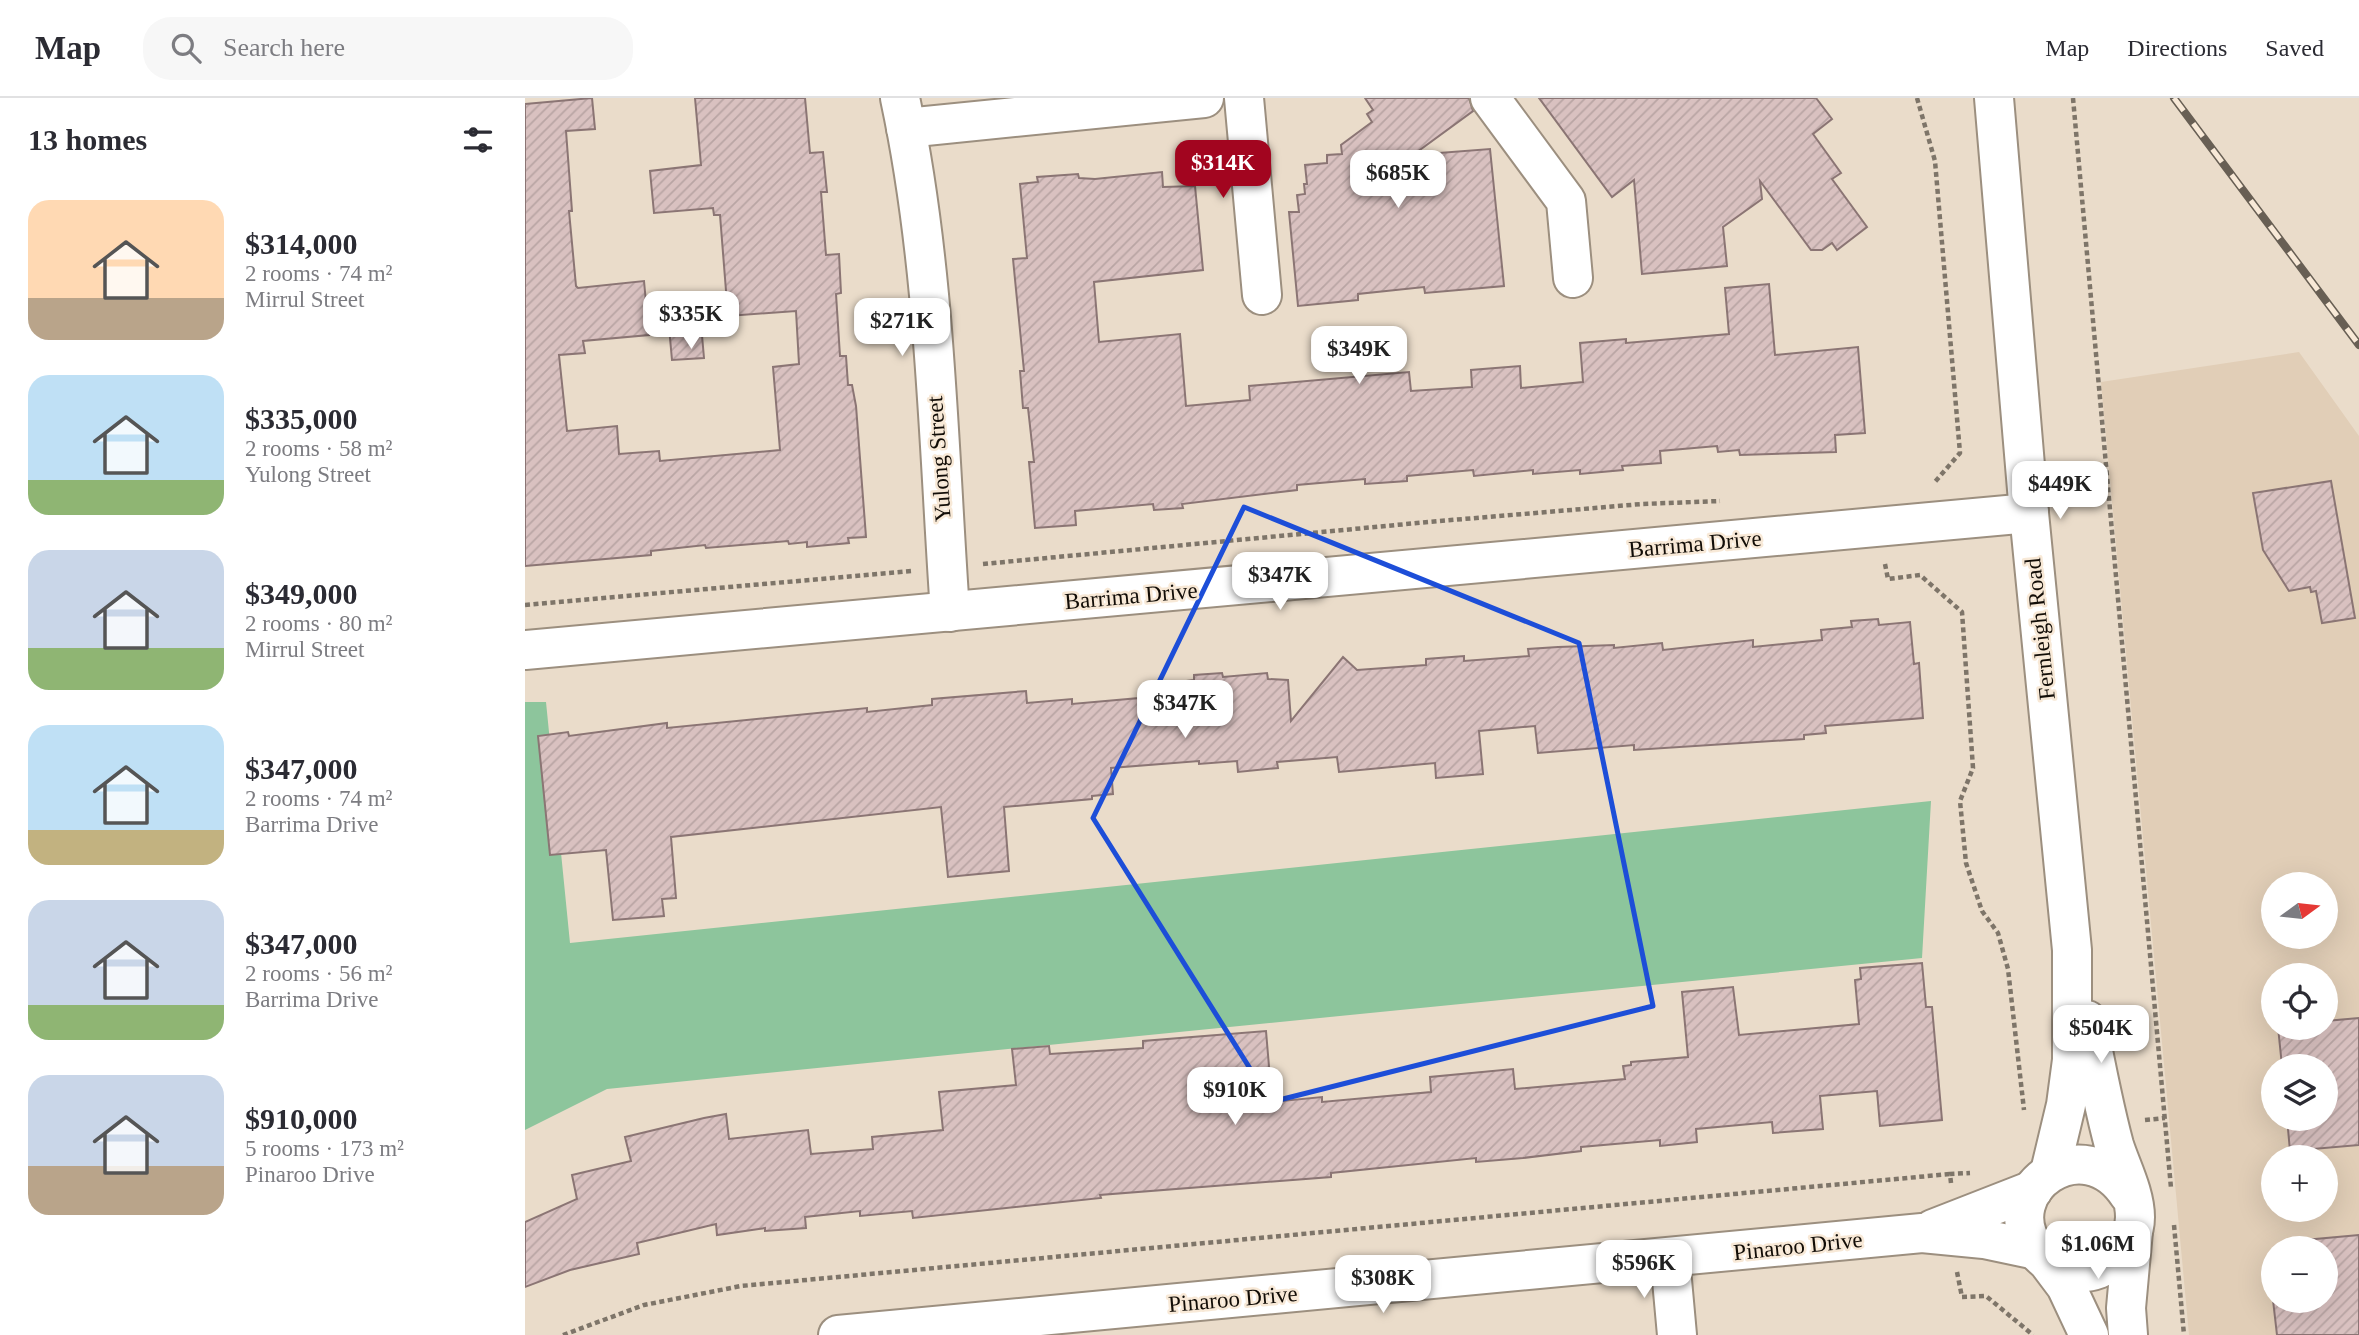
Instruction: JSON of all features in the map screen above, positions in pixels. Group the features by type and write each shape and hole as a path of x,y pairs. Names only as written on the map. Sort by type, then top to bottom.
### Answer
{"street":[{"path":"903,113 1203,98"},
{"path":"1244,98 1262,295"},
{"path":"1490,98 1566,201 1573,278"},
{"name":"Fernleigh Road","path":"1994,98 2029,513 2072,950 2072,1060 2066,1105 2041,1181"},
{"name":"Yulong Street","path":"903,113 928,301 950,612"},
{"name":"Barrima Drive","path":"525,650 2029,513"},
{"name":"Fernleigh Road","path":"2072,950 2131,1212 2126,1308 2128,1335"},
{"path":"2042,1256 2064,1270 2083,1272 2100,1268 2115,1259 2127,1245 2131,1212 2122,1183 2101,1167 2075,1163 2041,1181 2025,1220 2042,1256 2066,1286 2089,1335"},
{"name":"Pinaroo Drive","path":"1943,1231 2041,1181"},
{"name":"Pinaroo Drive","path":"838,1335 1943,1231 2042,1256"},
{"path":"1670,1258 1677,1335"}],"path":[{"path":"1917,98 1935,161 1960,453 1928,490"},
{"path":"2073,98 2172,1201"},
{"path":"525,605 1428,522 1642,504 1725,500"},
{"path":"1879,528 1888,579 1920,575 1962,612 1973,768 1960,801 1966,863 1982,911 1998,933 2008,969 2025,1118"},
{"path":"563,1335 644,1305 741,1286 1979,1172"},
{"path":"1950,1174 1943,1231 1962,1297 1986,1296 2033,1335"},
{"path":"2173,1214 2184,1335"}],"highlighted area":[{"path":"1244,507 1579,643 1653,1006 1271,1102 1093,818"}],"shaded area":[{"path":"2299,352 2359,436 2359,1335 2189,1335 2101,382"}],"green space":[{"path":"525,702 546,702 570,943 1931,801 1922,958 607,1089 525,1130"}],"building":[{"path":"592,98 595,129 566,131 572,211 569,211 576,286 578,288 644,281 649,335 583,341 585,353 559,355 567,431 617,426 619,454 659,451 660,461 780,450 773,367 799,364 796,311 728,316 720,215 714,215 713,208 654,213 650,171 701,165 695,98 805,98 810,153 823,152 827,192 821,192 826,255 839,254 841,293 836,294 840,356 846,356 848,385 852,385 856,406 866,537 848,538 849,543 807,547 807,542 789,544 788,541 706,548 705,545 651,551 651,555 525,566 525,104"},
{"path":"1365,98 1469,98 1473,111 1413,155 1490,149 1504,286 1425,293 1424,287 1358,294 1358,300 1298,306 1289,212 1299,212 1297,195 1305,194 1304,184 1307,184 1305,165 1327,163 1327,155 1342,154 1341,145 1372,122 1367,114 1373,110"},
{"path":"1539,98 1816,98 1832,119 1813,134 1841,173 1832,179 1867,227 1837,250 1832,243 1822,250 1811,250 1760,181 1762,199 1723,227 1727,266 1642,274 1634,180 1612,197"},
{"path":"1162,172 1163,187 1195,186 1203,270 1094,282 1099,342 1180,334 1186,406 1250,400 1249,386 1409,372 1411,391 1472,387 1471,370 1520,366 1521,388 1583,382 1580,343 1626,339 1626,343 1729,334 1725,288 1769,284 1775,355 1858,347 1865,433 1835,435 1836,452 1740,455 1739,450 1718,452 1717,446 1660,451 1661,463 1622,466 1623,470 1580,474 1580,470 1533,474 1533,470 1474,476 1473,470 1407,476 1407,481 1365,484 1365,479 1297,485 1297,490 1182,504 1183,508 1154,510 1153,504 1075,511 1076,525 1035,528 1029,462 1034,462 1028,408 1023,408 1020,371 1024,371 1013,259 1027,258 1020,184 1038,182 1037,177 1078,174 1079,178 1095,179"},
{"path":"701,324 704,358 672,360 669,327"},
{"path":"2331,481 2355,618 2322,623 2316,591 2311,592 2310,587 2289,591 2263,550 2253,493"},
{"path":"1878,619 1879,625 1910,622 1914,664 1919,663 1923,718 1825,726 1826,733 1804,735 1804,739 1634,750 1634,745 1538,753 1535,726 1479,731 1483,774 1436,778 1435,763 1339,772 1337,757 1277,762 1278,768 1238,772 1237,761 1199,764 1199,761 1111,768 1113,794 1092,796 1092,799 1004,807 1009,871 948,877 941,807 671,837 676,898 662,899 664,916 613,920 606,850 550,855 538,736 568,732 569,736 667,723 667,728 867,708 867,712 932,705 932,699 1026,691 1027,703 1072,699 1072,704 1139,698 1139,691 1171,688 1170,683 1194,680 1194,675 1222,673 1223,677 1267,673 1268,679 1288,680 1291,721 1343,657 1357,670 1426,665 1426,659 1464,656 1464,661 1529,656 1528,649 1558,647 1614,645 1614,648 1662,643 1663,650 1753,640 1753,647 1822,640 1821,630 1852,627 1851,621"},
{"path":"1922,963 1926,1007 1932,1007 1942,1120 1880,1126 1877,1091 1820,1096 1823,1129 1773,1133 1772,1122 1696,1129 1697,1142 1660,1146 1660,1140 1581,1147 1581,1151 1523,1158 1476,1162 1476,1158 1331,1173 1331,1177 1100,1195 1101,1198 913,1218 912,1211 860,1216 860,1211 805,1217 806,1228 765,1231 765,1228 717,1235 716,1224 637,1243 639,1254 570,1270 525,1287 525,1222 577,1199 572,1175 631,1161 625,1137 704,1118 726,1114 729,1139 808,1130 811,1154 873,1149 872,1137 943,1130 939,1092 1016,1085 1012,1049 1049,1046 1050,1054 1143,1048 1143,1041 1266,1031 1272,1102 1322,1097 1322,1102 1431,1092 1430,1077 1513,1069 1515,1089 1625,1079 1623,1066 1631,1065 1631,1062 1688,1057 1682,992 1733,987 1739,1035 1859,1024 1855,980 1861,979 1860,968"},
{"path":"2359,1018 2359,1145 2289,1145 2288,1131 2338,1131 2338,1054 2281,1054 2279,1040 2338,1040 2338,1020"},
{"path":"2359,1235 2359,1335 2277,1335 2274,1313 2338,1313 2338,1237"}],"railway":[{"path":"2174,98 2359,345"}]}
